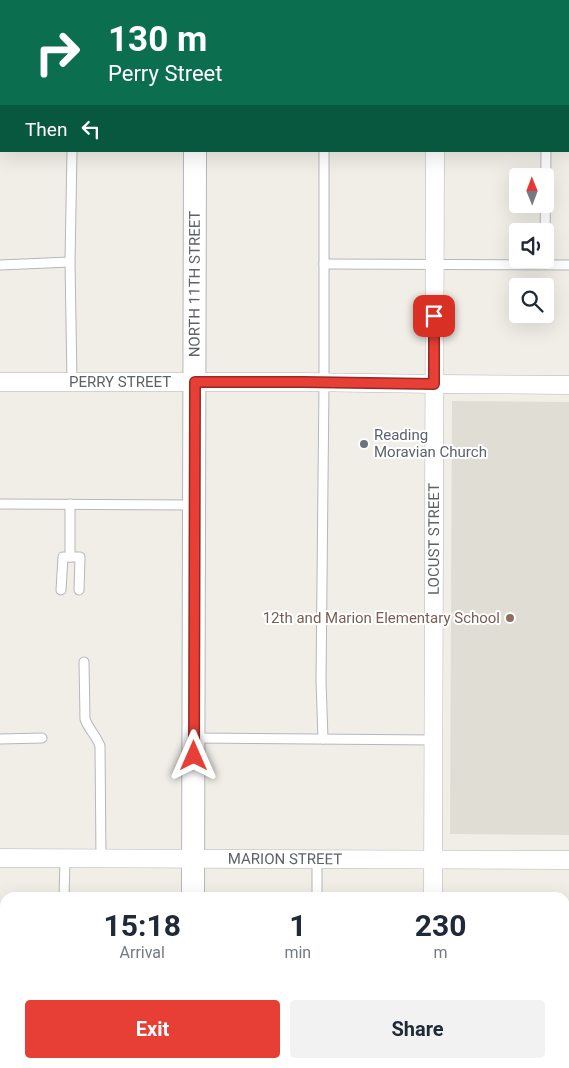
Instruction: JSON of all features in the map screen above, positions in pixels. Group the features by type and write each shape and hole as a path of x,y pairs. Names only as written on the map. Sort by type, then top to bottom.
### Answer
{"street":[{"name":"NORTH 11TH STREET","path":"194,892 195,152"},
{"name":"LOCUST STREET","path":"433,892 435,152"},
{"name":"PERRY STREET","path":"0,382 569,385"},
{"name":"MARION STREET","path":"0,858 569,860"}],"lane":[{"path":"72,152 70,262 72,382"},
{"path":"323,739 321,680 324,152"},
{"path":"545,223 546,152"},
{"path":"0,265 70,262"},
{"path":"324,264 509,263"},
{"path":"554,263 569,265"},
{"path":"0,504 195,505"},
{"path":"70,504 70,557"},
{"path":"61,590 62,557 80,557 79,590"},
{"path":"84,662 85,719 100,746 101,858"},
{"path":"0,739 42,738"},
{"path":"194,738 433,740"},
{"path":"64,892 65,858"},
{"path":"317,859 317,892"}],"shaded area":[{"name":"12th and Marion Elementary School","path":"452,401 569,402 569,835 450,834"}],"place":[{"name":"Reading Moravian Church","path":"364,444"},
{"name":"12th and Marion Elementary School","path":"510,618"}],"route":[{"path":"194,756 195,382 434,384 434,316"}]}
